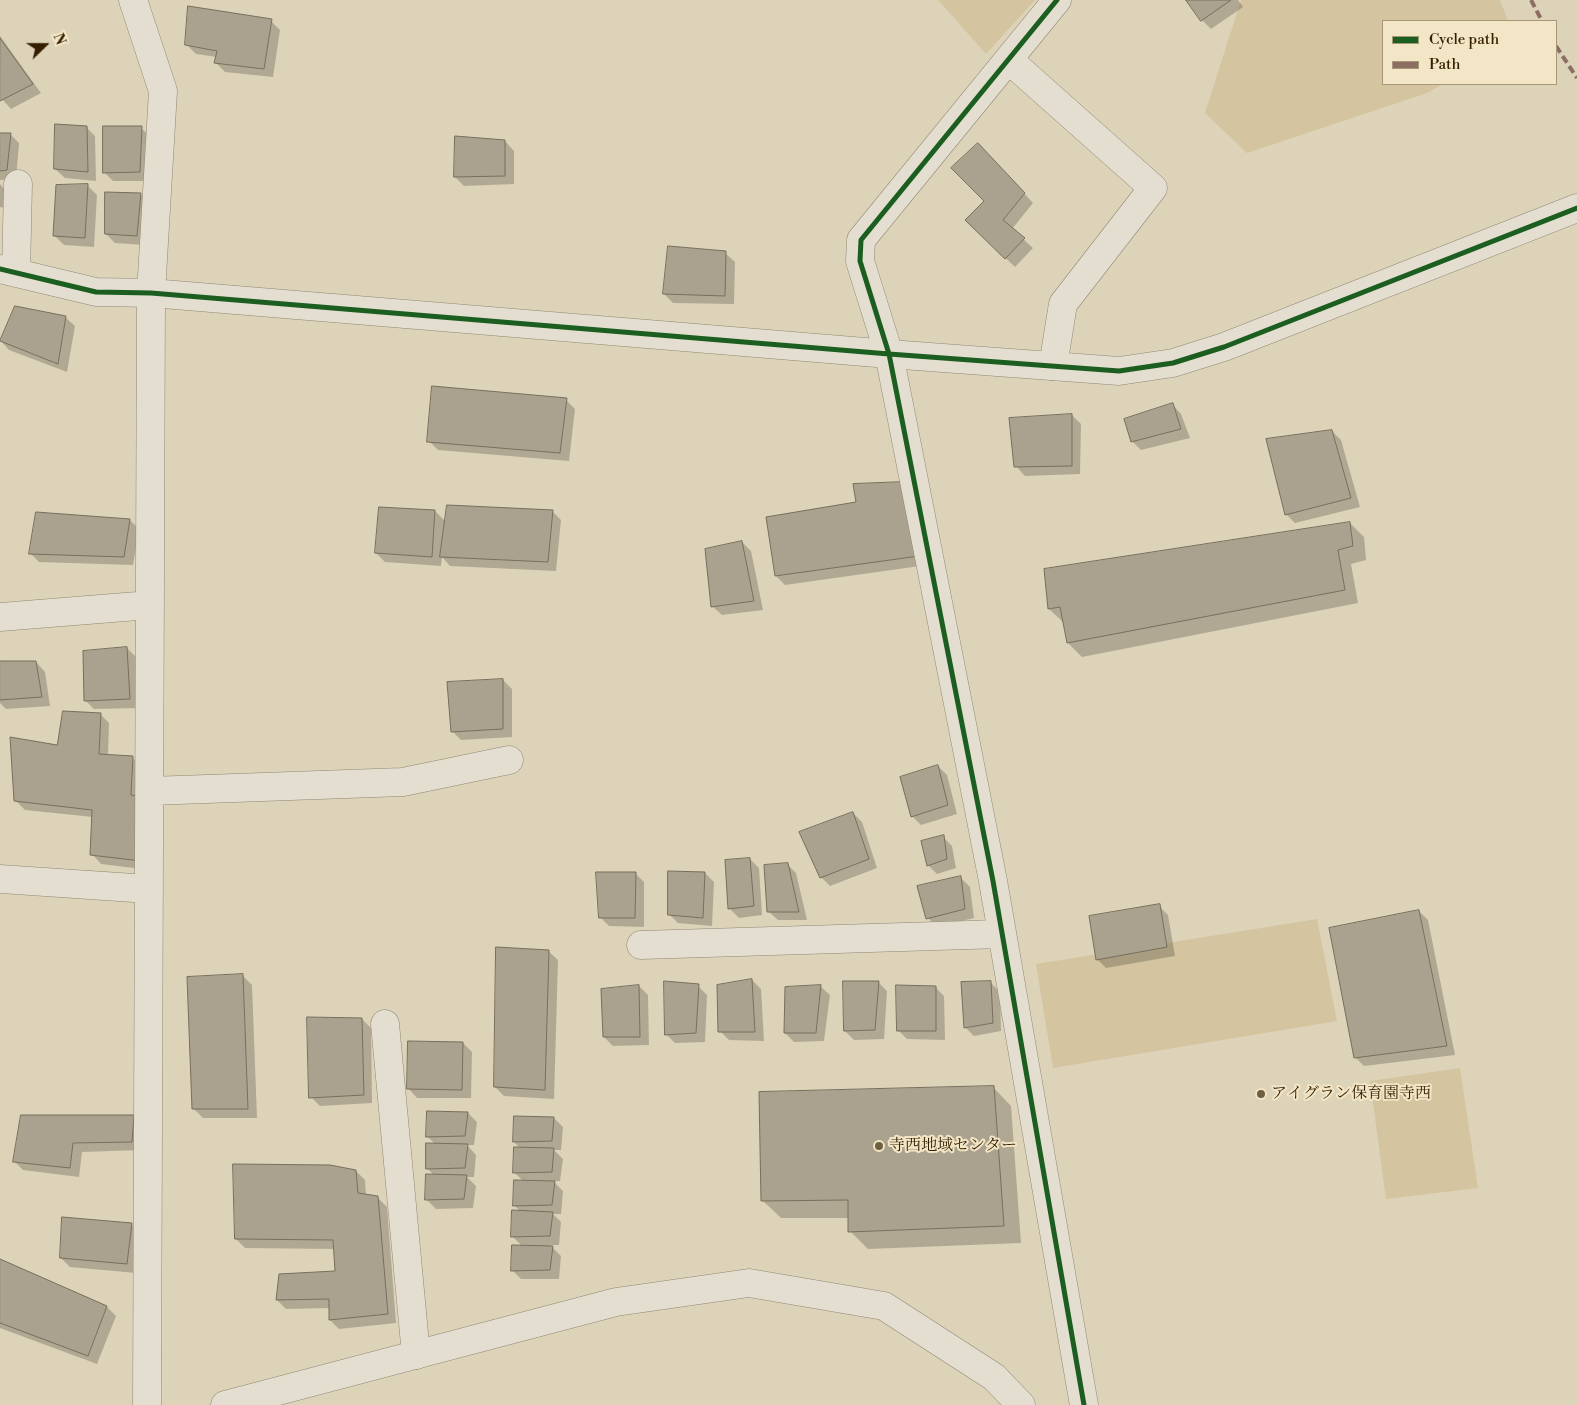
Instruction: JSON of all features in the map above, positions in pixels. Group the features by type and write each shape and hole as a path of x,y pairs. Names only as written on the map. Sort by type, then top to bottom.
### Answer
{"street":[{"path":"133,0 163,91 152,293 147,1405"},
{"path":"1058,0 861,240 860,261 889,354 1002,934 1084,1405"},
{"path":"1009,60 1152,188 1064,304 1053,366"},
{"path":"18,184 8,271 96,292 152,293 889,354 1119,370 1173,363 1224,347 1577,208"},
{"path":"0,617 150,605"},
{"path":"150,791 403,782 509,760"},
{"path":"0,878 149,889"},
{"path":"641,946 1002,934"},
{"path":"386,1024 416,1355"},
{"path":"225,1405 616,1302 749,1283 884,1306 994,1377 1021,1405"}],"shaded area":[{"path":"938,0 1035,0 986,54"},
{"path":"1241,0 1500,0 1508,20 1382,20 1382,85 1441,85 1427,93 1247,153 1205,113"},
{"path":"1317,919 1337,1021 1053,1068 1036,964"},
{"path":"1460,1068 1478,1188 1386,1199 1370,1081"}],"building":[{"path":"1186,0 1231,0 1201,21"},
{"path":"188,6 272,19 264,69 214,63 217,51 185,45"},
{"path":"0,38 33,84 0,101"},
{"path":"55,124 87,126 88,172 54,169"},
{"path":"103,126 142,126 140,172 103,173"},
{"path":"0,133 11,133 7,170 0,171"},
{"path":"455,136 505,140 505,176 454,177"},
{"path":"978,143 1025,193 1003,220 1025,238 1005,259 965,220 984,201 951,168"},
{"path":"88,184 85,238 53,236 56,185"},
{"path":"105,192 141,193 137,236 105,234"},
{"path":"668,246 726,251 725,296 663,294"},
{"path":"15,306 66,316 58,364 0,341"},
{"path":"432,386 567,398 560,453 427,442"},
{"path":"1173,403 1181,429 1131,442 1124,419"},
{"path":"1072,414 1072,466 1014,467 1009,418"},
{"path":"1332,430 1351,498 1285,515 1266,439"},
{"path":"904,482 919,556 775,576 766,517 856,502 853,484"},
{"path":"447,505 553,510 548,562 440,557"},
{"path":"379,507 435,510 432,557 375,553"},
{"path":"36,512 130,519 124,557 29,554"},
{"path":"1350,522 1353,546 1338,550 1345,590 1067,643 1060,607 1048,609 1044,569"},
{"path":"742,541 754,601 711,607 705,549"},
{"path":"127,647 130,699 84,701 83,651"},
{"path":"0,661 36,661 42,697 0,700"},
{"path":"503,679 503,729 451,732 447,682"},
{"path":"63,711 101,713 99,754 133,756 131,795 143,797 141,861 90,855 92,810 14,801 10,737 57,745"},
{"path":"938,765 948,805 911,817 900,777"},
{"path":"853,812 869,859 820,878 799,832"},
{"path":"944,835 947,859 927,866 921,841"},
{"path":"750,858 754,906 728,909 725,860"},
{"path":"788,863 799,912 767,912 764,865"},
{"path":"668,871 705,872 703,918 668,915"},
{"path":"596,872 636,872 635,918 599,918"},
{"path":"961,876 965,909 926,919 917,886"},
{"path":"1160,904 1167,947 1096,960 1089,916"},
{"path":"1419,910 1447,1046 1354,1058 1329,928"},
{"path":"496,947 549,950 545,1090 494,1087"},
{"path":"243,974 248,1109 192,1109 187,977"},
{"path":"752,979 755,1032 718,1032 717,985"},
{"path":"664,981 699,984 696,1033 665,1035"},
{"path":"843,981 879,981 875,1030 844,1031"},
{"path":"991,981 993,1023 964,1028 961,982"},
{"path":"639,985 640,1037 603,1037 601,989"},
{"path":"821,985 816,1033 784,1033 785,987"},
{"path":"896,985 936,986 936,1031 897,1031"},
{"path":"307,1017 362,1018 364,1095 309,1098"},
{"path":"408,1041 463,1042 462,1090 407,1089"},
{"name":"寺西地域センター","path":"994,1086 1004,1226 848,1232 848,1200 761,1201 759,1092"},
{"path":"427,1111 468,1112 465,1136 426,1137"},
{"path":"21,1115 134,1115 132,1142 73,1143 70,1168 13,1162"},
{"path":"514,1116 554,1117 552,1141 513,1142"},
{"path":"426,1143 468,1144 465,1168 426,1169"},
{"path":"514,1147 554,1148 552,1172 513,1173"},
{"path":"233,1164 330,1165 356,1170 358,1193 378,1196 388,1314 329,1320 329,1299 276,1300 279,1274 335,1271 333,1240 235,1239"},
{"path":"426,1174 467,1175 464,1199 425,1200"},
{"path":"514,1180 555,1181 552,1205 513,1206"},
{"path":"512,1210 553,1212 550,1236 511,1237"},
{"path":"62,1217 132,1223 127,1264 60,1258"},
{"path":"512,1245 553,1246 550,1270 511,1271"},
{"path":"0,1259 107,1306 88,1356 0,1323"}],"marked path":[{"path":"1531,0 1541,20"},
{"path":"1557,48 1577,78"}],"cycle path":[{"path":"1057,0 861,240 860,261 889,354 993,881 1084,1405"},
{"path":"0,269 96,292 151,293 889,354 1119,371 1173,363 1224,347 1577,208"}],"place":[{"name":"アイグラン保育園寺西","path":"1261,1094"},
{"name":"寺西地域センター","path":"879,1146"}]}
